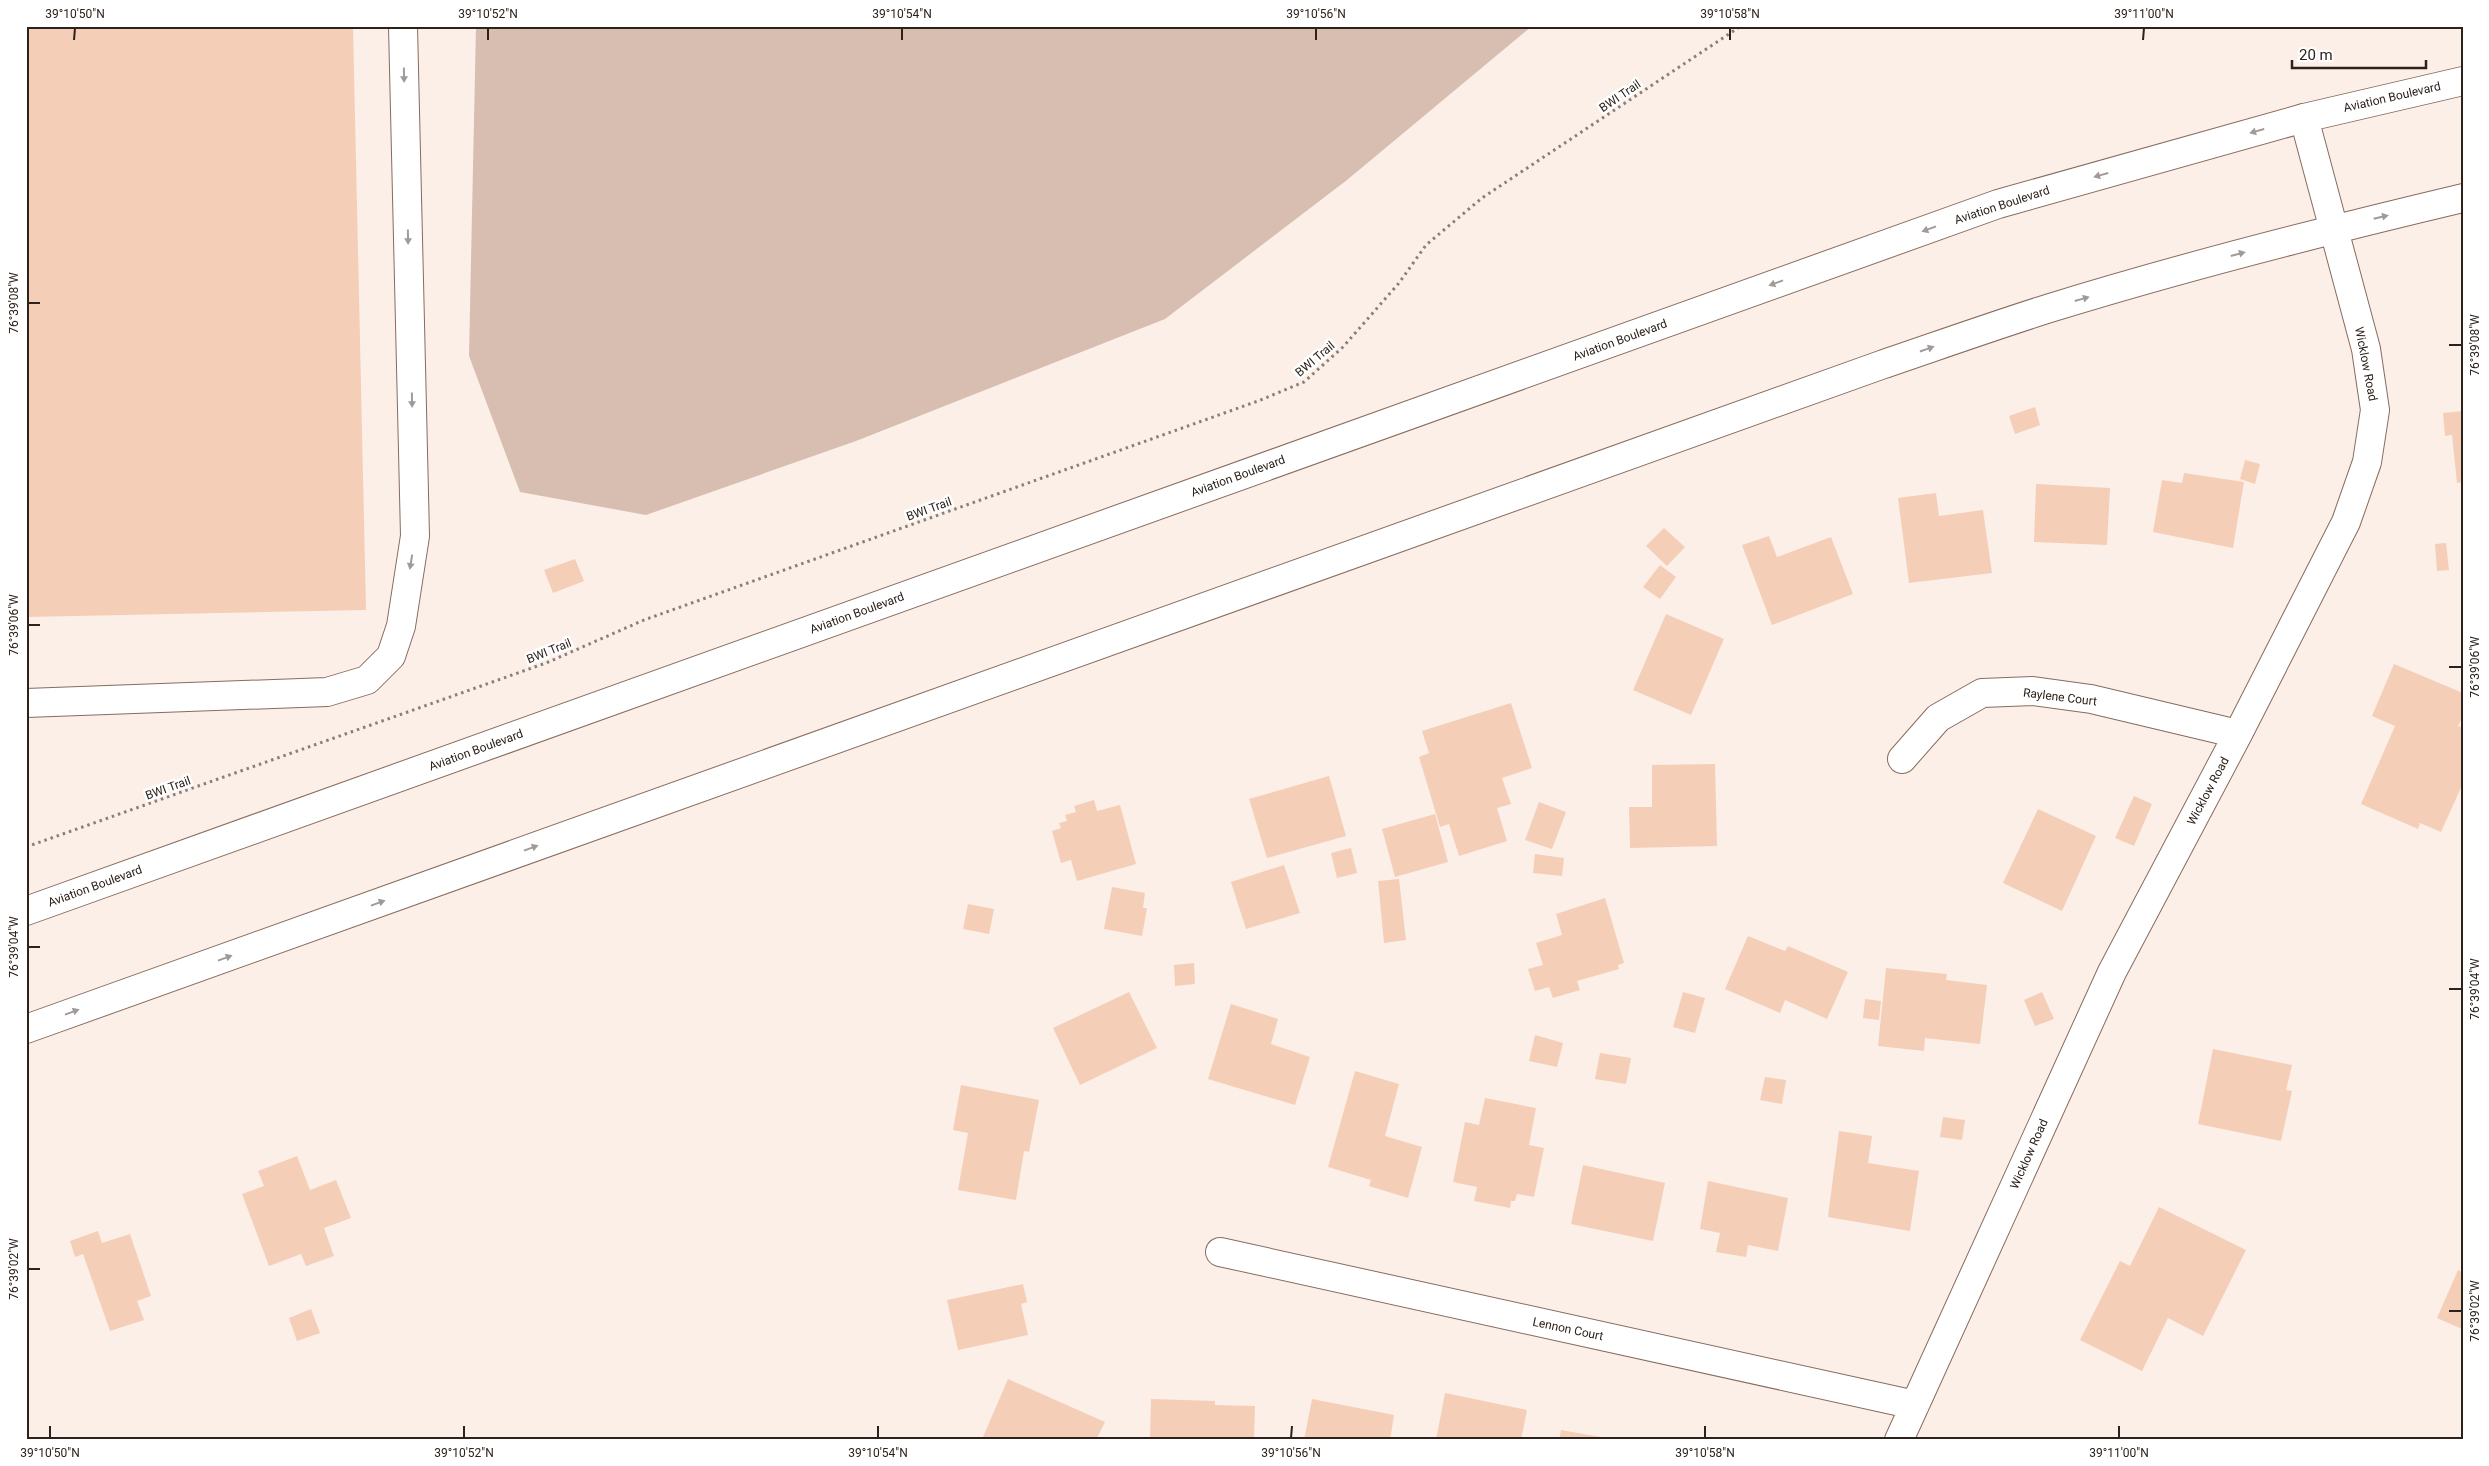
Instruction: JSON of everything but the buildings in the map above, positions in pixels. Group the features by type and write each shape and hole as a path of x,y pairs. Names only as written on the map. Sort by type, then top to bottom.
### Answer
{"main road":[{"path":"26,703 327,692 367,680 391,656 401,626 415,536 403,26"},
{"name":"Aviation Boulevard","path":"26,911 1998,204 2304,118 2463,81"},
{"name":"Wicklow Road","path":"1899,1440 2112,972 2238,734 2346,522 2367,462 2375,410 2366,349 2304,118"},
{"path":"26,1029 1881,365 2049,308 2214,260 2334,228 2463,198"},
{"name":"Raylene Court","path":"1902,759 1938,718 1982,693 2033,691 2091,699 2238,734"},
{"name":"Lennon Court","path":"1220,1252 1915,1405"}],"path":[{"name":"BWI Trail","path":"26,848 536,666 644,620 1239,408 1304,382 1343,347 1398,283 1426,246 1482,198 1741,26"}],"shaded area":[{"path":"476,26 1532,26 1347,180 1165,319 856,441 646,515 520,492 469,356"}]}
